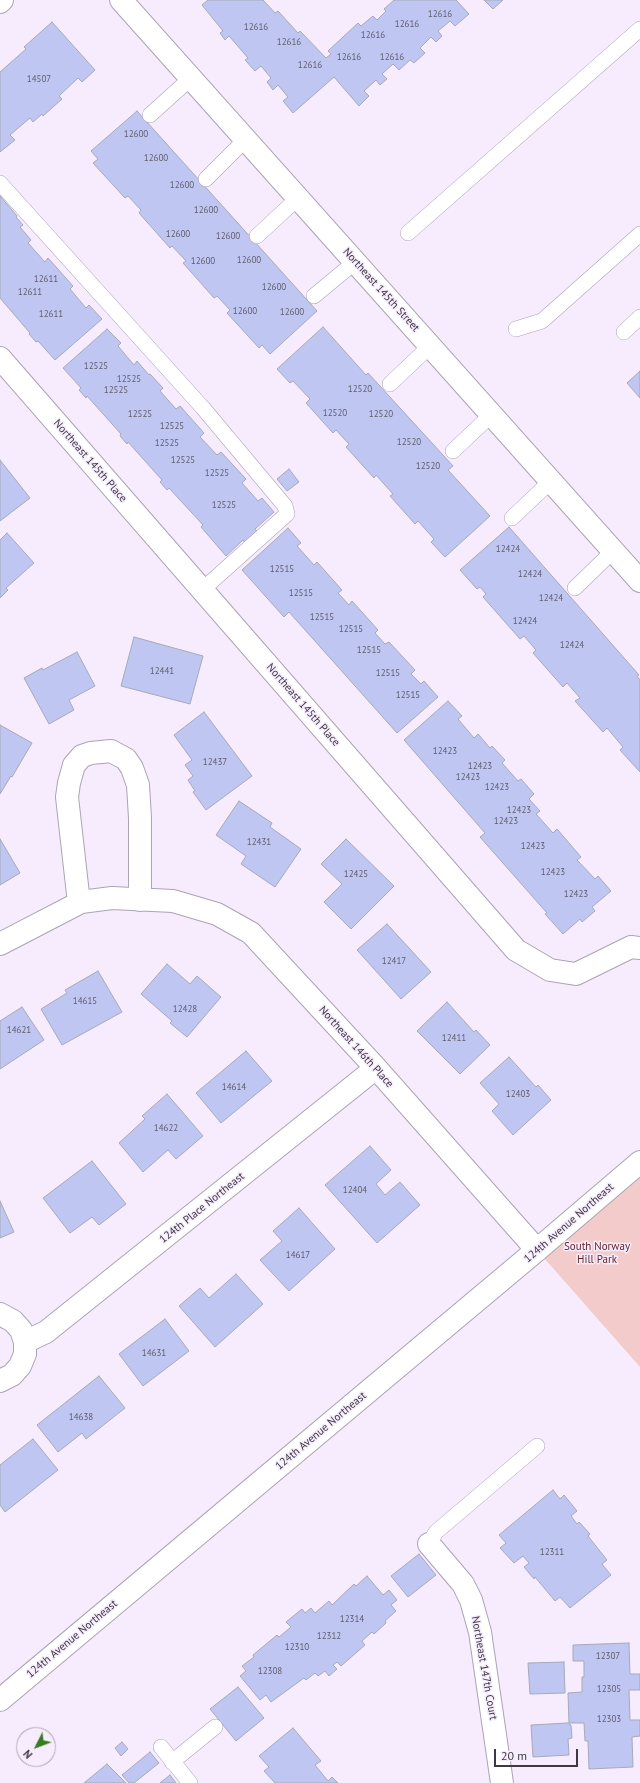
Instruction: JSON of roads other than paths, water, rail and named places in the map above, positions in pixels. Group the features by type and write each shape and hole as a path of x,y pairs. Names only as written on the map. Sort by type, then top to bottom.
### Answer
{"street":[{"name":"Northeast 145th Street","path":"121,0 640,581"},
{"name":"Northeast 145th Place","path":"0,358 516,950 550,970 576,974 631,947 640,948"},
{"path":"79,903 67,797 69,783 74,765 82,756 91,753 110,751 126,759 132,768 138,785 140,818 140,900"},
{"name":"Northeast 146th Place","path":"0,944 79,903 112,898 173,901 217,914 251,934 376,1068 537,1250"},
{"name":"124th Place Northeast","path":"25,1342 46,1332 376,1068"},
{"name":"124th Avenue Northeast","path":"0,1700 640,1162"},
{"path":"0,1314 13,1321 21,1330 25,1342 25,1354 20,1366 12,1375 0,1381"},
{"name":"Northeast 147th Court","path":"429,1544 463,1584 471,1600 480,1632 502,1783"}],"lane":[{"path":"408,233 640,29"},
{"path":"150,114 191,78"},
{"path":"206,179 246,139"},
{"path":"0,183 203,408 285,506 287,514 202,590"},
{"path":"257,236 298,198"},
{"path":"516,329 542,321 640,234"},
{"path":"314,296 355,262"},
{"path":"624,332 640,317"},
{"path":"390,384 430,346"},
{"path":"453,451 492,415"},
{"path":"512,518 551,481"},
{"path":"575,588 613,551"},
{"path":"429,1544 436,1532 537,1446"},
{"path":"172,1762 215,1726"},
{"path":"161,1747 190,1783"}],"park label":[{"name":"South Norway Hill Park","path":"597,1253"}]}
